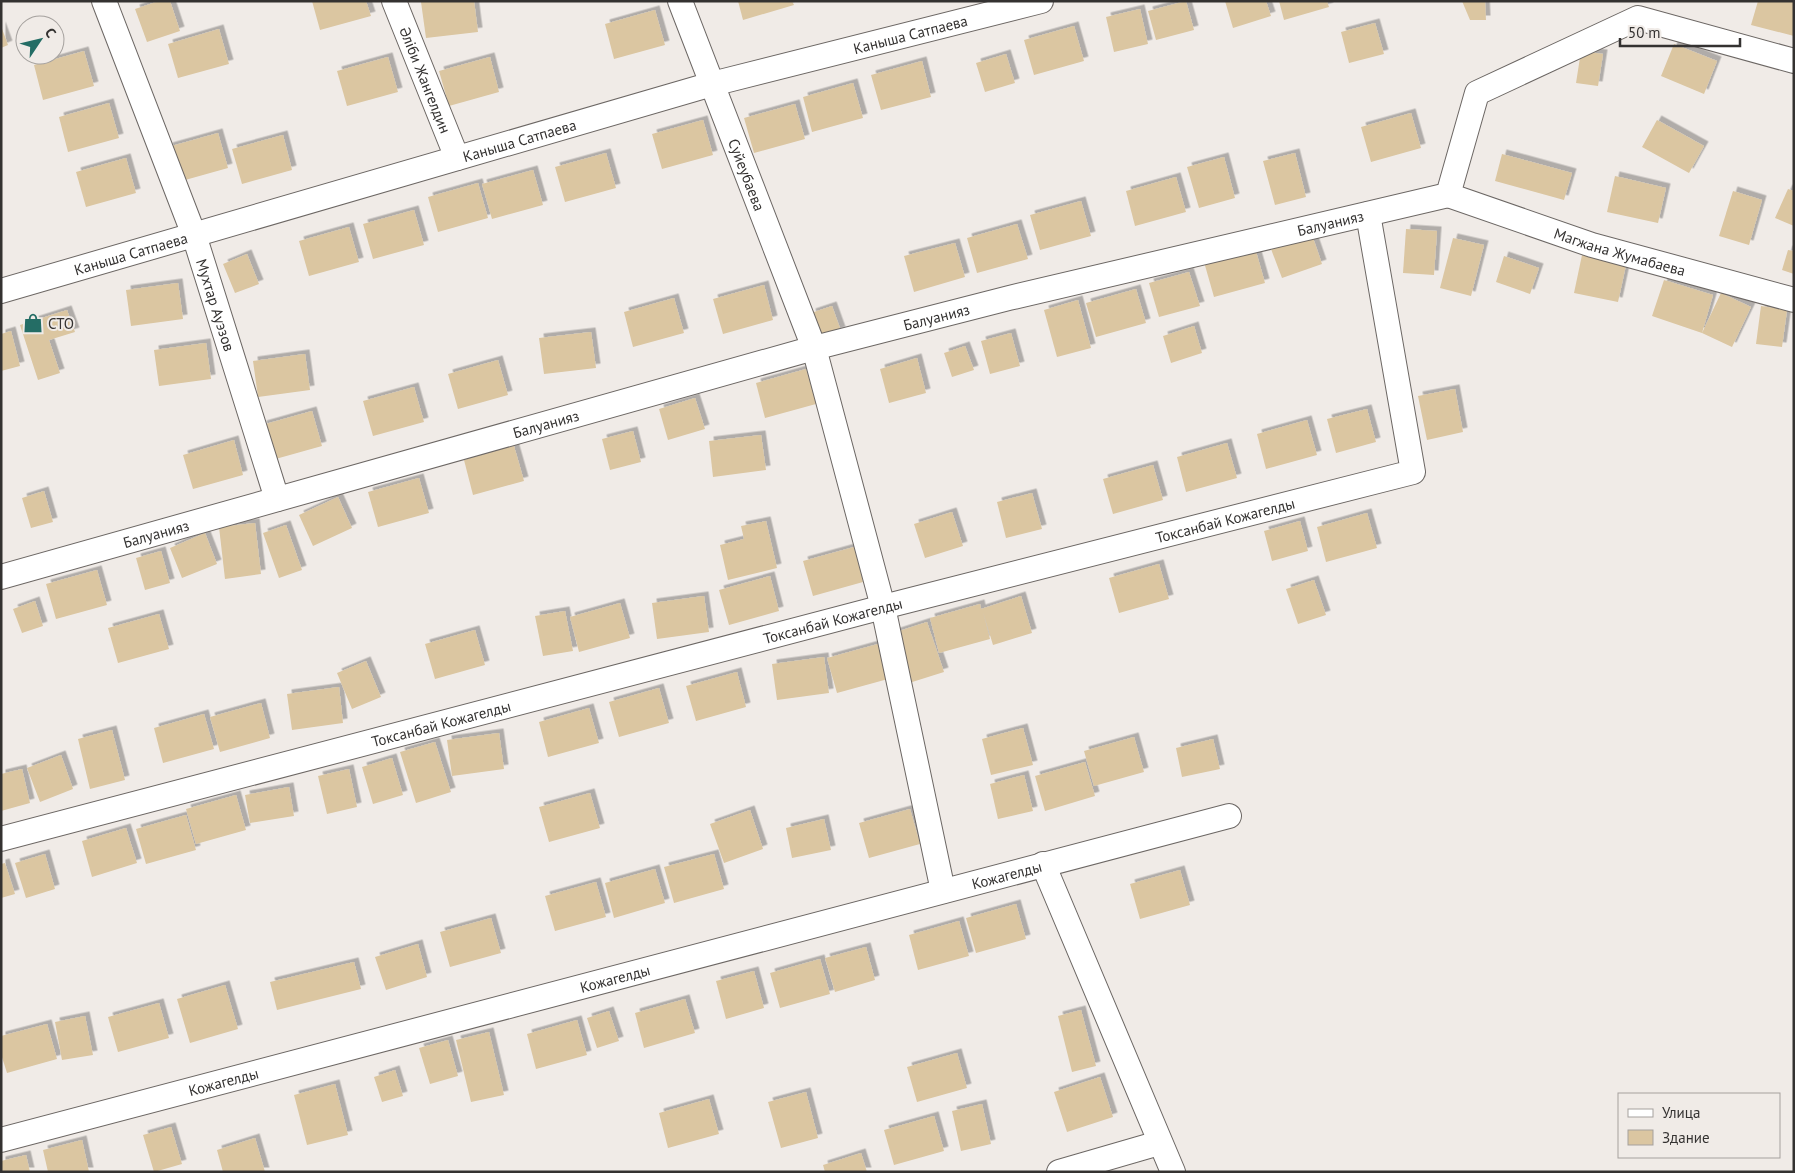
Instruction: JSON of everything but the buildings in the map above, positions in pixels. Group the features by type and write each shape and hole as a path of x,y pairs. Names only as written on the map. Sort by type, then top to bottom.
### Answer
{"street":[{"name":"Мухтар Ауэзов","path":"104,1 194,234 277,499"},
{"name":"Әліби Жангелдин","path":"394,1 457,158"},
{"name":"Суйеубаева","path":"680,1 814,348 883,607 943,891"},
{"name":"Каныша Сатпаева","path":"1,290 712,84 1041,1"},
{"path":"1448,195 1477,93 1638,18 1794,61"},
{"name":"Балуанияз","path":"1,577 814,348 1009,298 1448,195"},
{"name":"Магжана Жумабаева","path":"1448,195 1592,246 1794,300"},
{"name":"Токсанбай Кожагелды","path":"1,838 883,607 1413,472 1368,214"},
{"name":"Кожагелды","path":"1,1140 1229,816"},
{"path":"1043,864 1172,1172"},
{"path":"1059,1172 1159,1143"}],"place":[{"name":"CTO","path":"33,323"}]}
